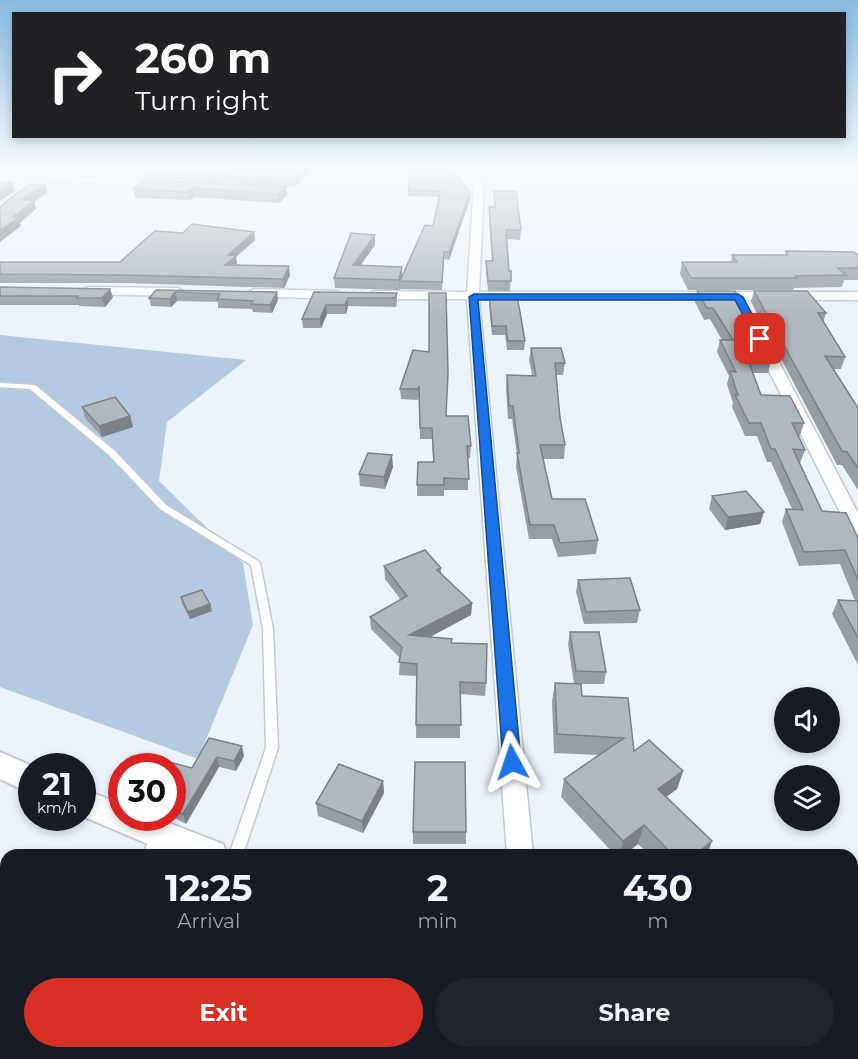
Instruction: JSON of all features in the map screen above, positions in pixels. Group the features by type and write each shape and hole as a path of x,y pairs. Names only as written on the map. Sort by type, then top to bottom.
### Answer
{"street":[{"path":"478,218 474,297 520,849"},
{"path":"71,290 189,292"},
{"path":"237,293 741,302 858,296"},
{"path":"755,329 858,530"},
{"path":"0,765 18,774"},
{"path":"96,810 159,845 180,849"}],"lane":[{"path":"0,385 32,387 112,453 163,507 255,563 268,629 272,748 238,849"}],"shaded area":[{"path":"0,335 246,360 167,422 159,481 243,563 253,625 198,759 0,687"}],"building":[{"path":"0,218 17,218 0,231"},
{"path":"435,218 461,218 449,252 444,252 442,282 400,281 425,225 433,226"},
{"path":"490,218 520,218 521,230 506,230 511,281 488,281 486,261 493,261"},
{"path":"192,224 254,232 228,255 236,256 225,265 289,266 283,279 0,274 0,262 120,262 155,231 183,233"},
{"path":"351,233 375,235 353,265 402,267 399,280 334,278"},
{"path":"786,251 854,252 858,255 858,268 838,268 846,275 795,276 797,278 691,278 682,262 737,262 732,255 788,255"},
{"path":"0,287 110,289 102,298 77,298 78,296 0,296"},
{"path":"156,290 277,292 270,305 251,304 253,301 217,299 220,294 175,292 170,299 149,298"},
{"path":"697,291 735,291 771,360 748,360 761,395 790,396 804,423 792,423 805,450 793,449 822,511 846,513 858,538 858,580 845,550 804,552 786,509 803,510 775,449 771,449 761,423 749,423 735,395 738,395 730,371 736,372 720,340 733,340 713,308 707,308"},
{"path":"754,291 807,291 826,313 818,313 845,357 825,356 858,408 858,468 847,452 842,451"},
{"path":"314,292 397,293 395,298 348,298 345,305 326,305 320,319 302,319"},
{"path":"429,293 446,293 448,373 446,416 468,416 471,446 467,446 469,479 444,478 444,485 417,485 418,462 434,462 432,428 420,428 419,386 418,389 400,389 413,350 429,352"},
{"path":"489,294 517,295 525,341 508,341 506,326 492,326"},
{"path":"531,348 561,348 565,363 555,363 565,445 540,445 552,499 585,499 598,540 560,543 554,525 530,525 517,453 519,453 513,406 509,406 507,375 536,376"},
{"path":"115,397 130,416 99,426 82,407"},
{"path":"368,453 392,455 384,477 359,474"},
{"path":"746,491 764,512 728,517 712,496"},
{"path":"425,550 441,568 437,570 472,603 409,635 452,639 451,643 487,644 486,683 460,682 461,725 416,725 417,664 399,662 402,647 370,617 407,596 384,566"},
{"path":"630,578 640,610 586,612 578,580"},
{"path":"202,590 210,604 188,612 181,597"},
{"path":"838,600 858,601 858,638"},
{"path":"570,632 599,632 606,672 576,671"},
{"path":"555,683 581,684 582,696 628,698 634,751 649,740 683,771 658,789 712,841 702,849 667,849 644,825 623,841 564,779 624,738 557,734"},
{"path":"209,738 242,746 234,761 217,757 186,809 186,766 192,768"},
{"path":"415,762 465,762 466,832 413,832"},
{"path":"339,764 383,781 362,821 316,803"}],"route":[{"path":"512,762 474,297 738,297 760,339"}]}
